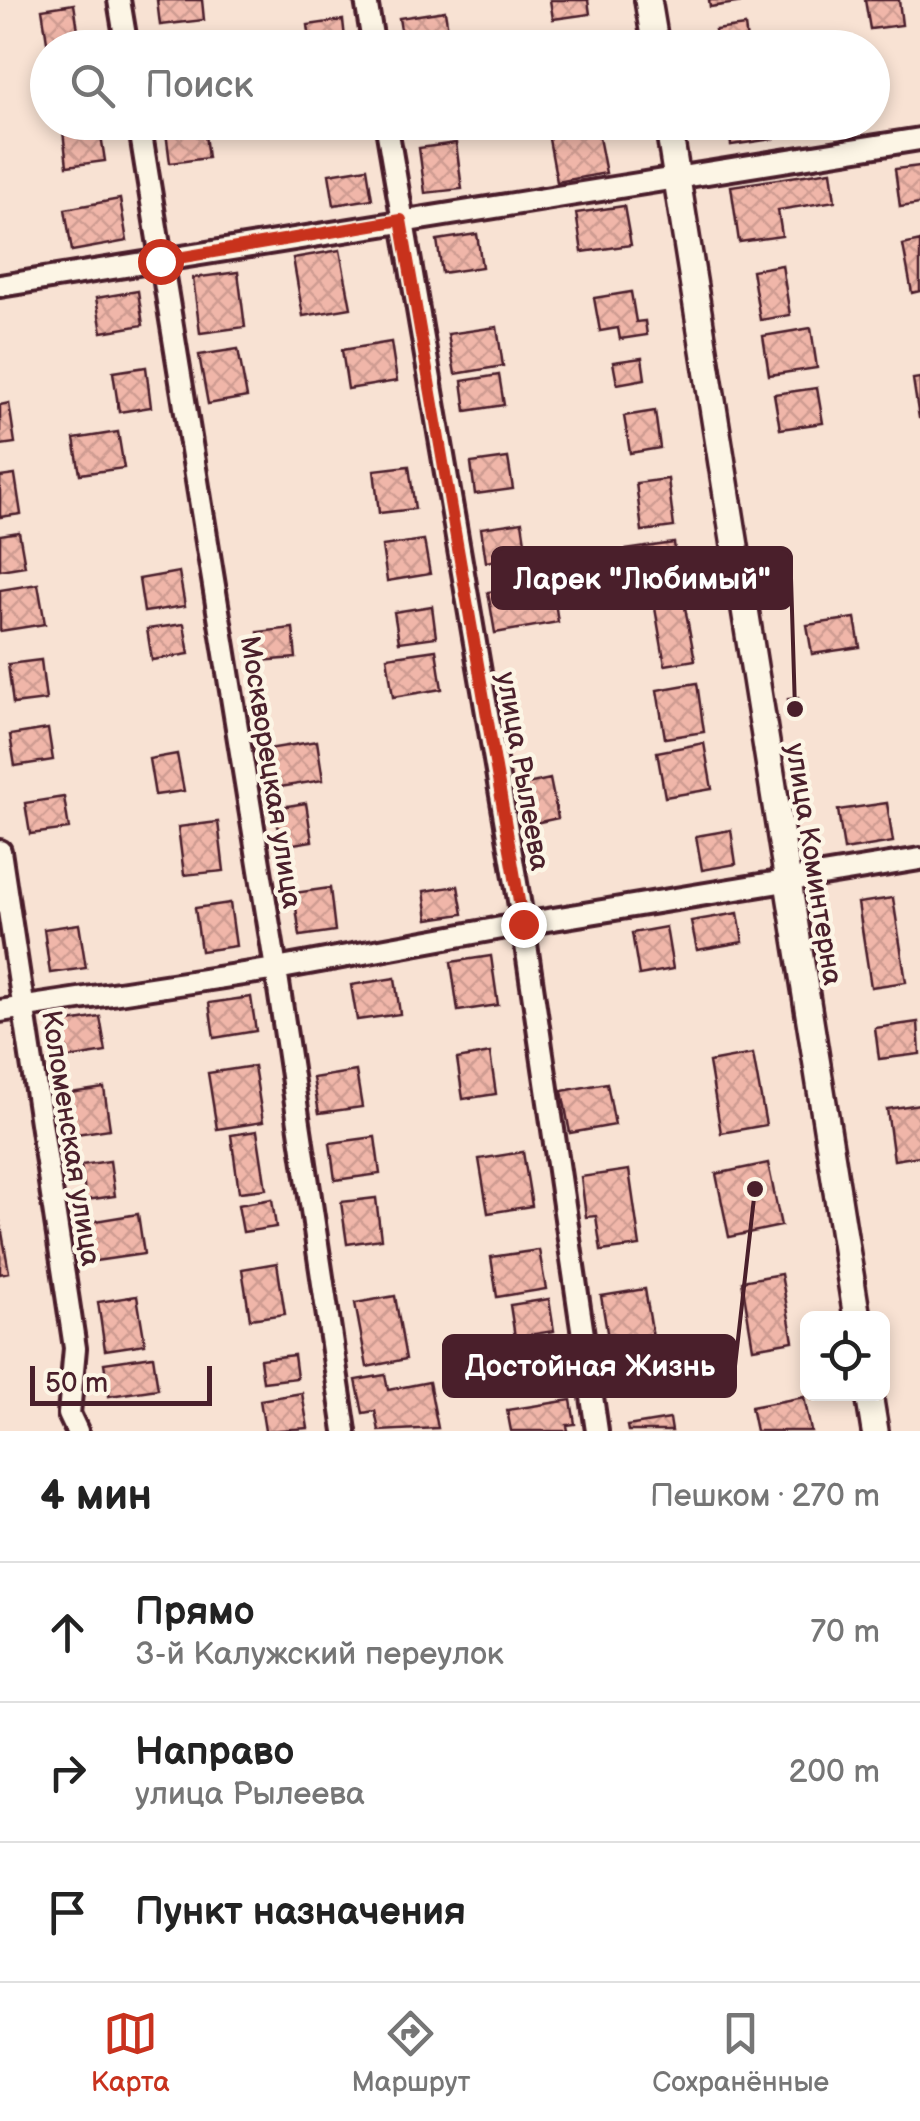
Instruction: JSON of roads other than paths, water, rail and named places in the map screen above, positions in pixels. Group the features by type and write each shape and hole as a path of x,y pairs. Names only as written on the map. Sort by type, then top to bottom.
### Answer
{"street":[{"path":"119,0 124,30"},
{"path":"366,0 371,30"},
{"path":"648,0 653,30"},
{"path":"0,286 920,139"},
{"name":"Москворецкая улица","path":"141,140 276,969 345,1431"},
{"name":"улица Рылеева","path":"389,140 523,924 597,1431"},
{"name":"улица Коминтерна","path":"671,140 856,1311"},
{"name":"Коломенская улица","path":"0,851 76,1348 69,1414 77,1431"},
{"path":"0,1011 276,969 920,859"},
{"path":"870,1401 875,1431"}],"place":[{"name":"Ларек \"Любимый\"","path":"795,709"},
{"name":"Достойная Жизнь","path":"755,1189"}]}
